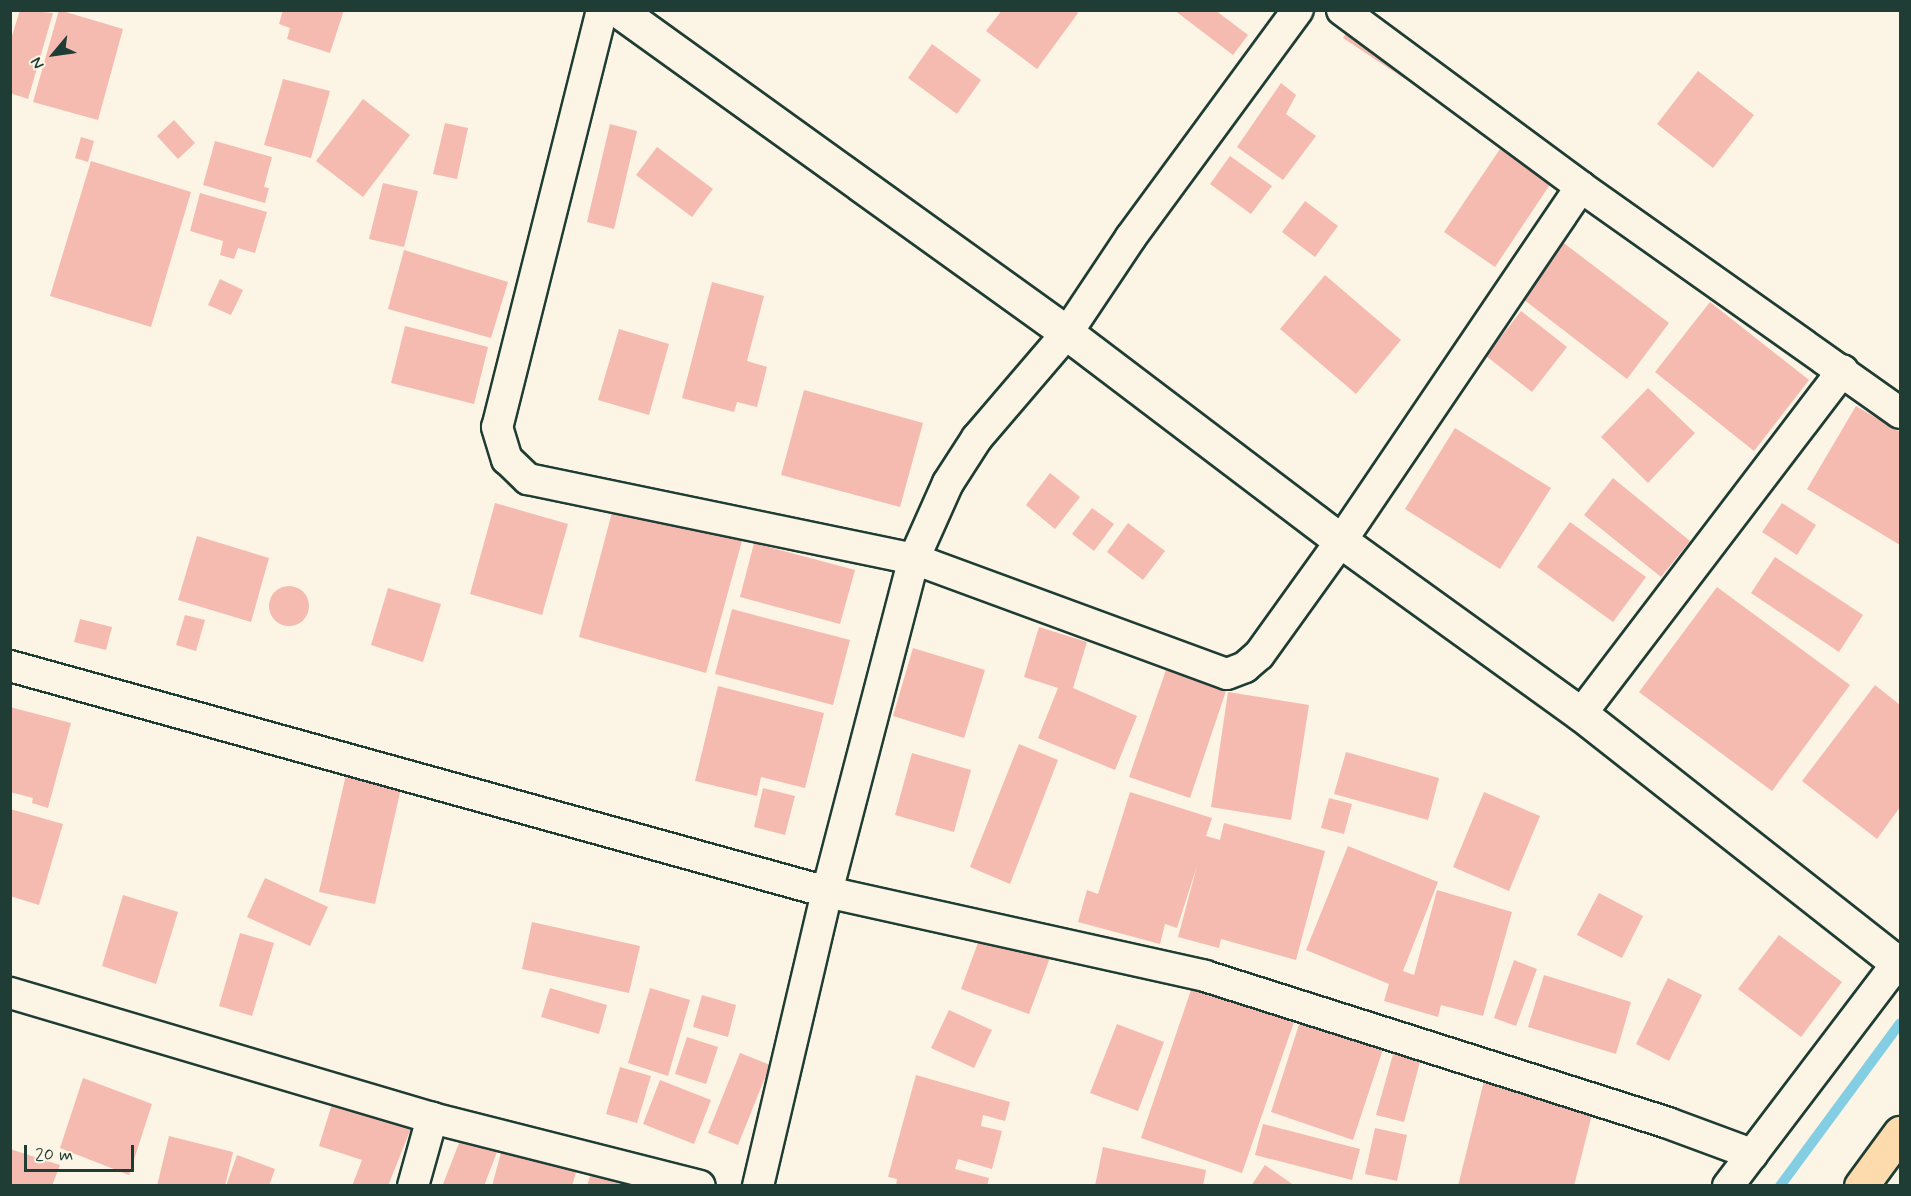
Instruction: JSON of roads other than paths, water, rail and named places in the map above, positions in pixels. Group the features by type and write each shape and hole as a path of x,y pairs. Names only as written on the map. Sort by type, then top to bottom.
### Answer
{"highway":[{"path":"1861,1185 1900,1133"}],"main road":[{"path":"618,10 1067,333 1341,541 1581,714 1899,962"}],"street":[{"path":"602,10 497,428 507,459 528,480 914,559 1227,674 1245,667 1259,655 1341,541 1581,188"},
{"path":"758,1185 827,892 914,559 948,483 977,438 1067,333 1131,237 1298,10"},
{"path":"1342,10 1581,188 1843,370 1900,413"},
{"path":"1581,714 1843,370"},
{"path":"10,666 827,892 1205,976 1668,1123 1752,1154"},
{"path":"1728,1185 1899,962"},
{"path":"10,993 432,1118 700,1185"},
{"path":"412,1185 432,1118"}],"waterway":[{"path":"1780,1186 1900,1023"}]}
